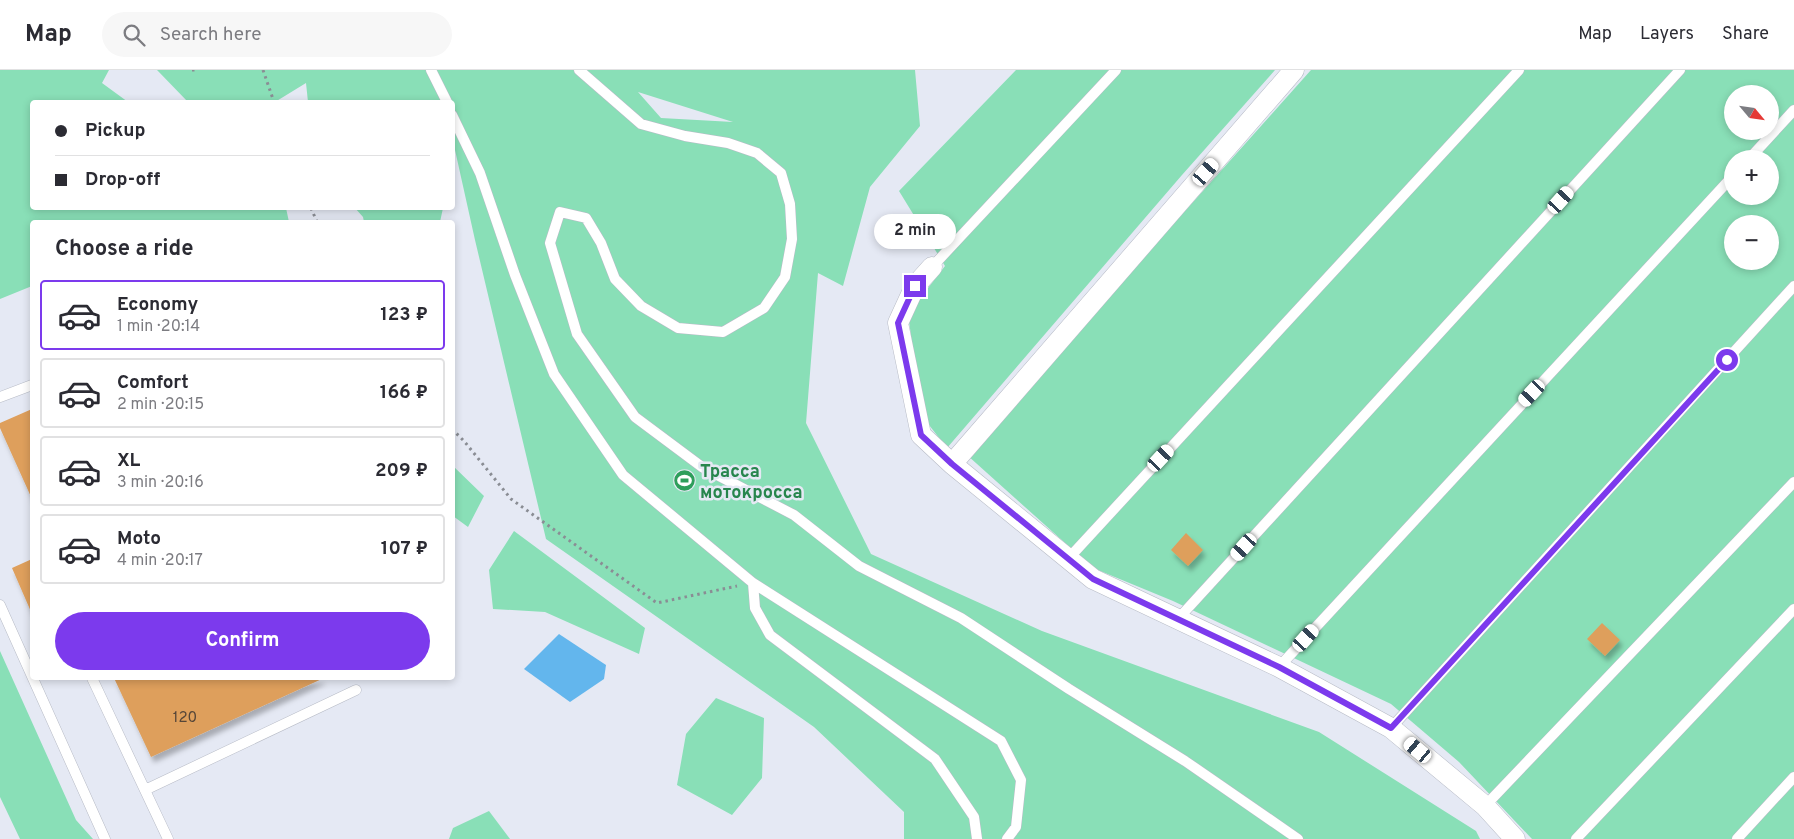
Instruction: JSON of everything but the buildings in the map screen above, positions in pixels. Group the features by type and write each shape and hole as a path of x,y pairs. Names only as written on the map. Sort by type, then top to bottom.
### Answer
{"street":[{"path":"952,464 1294,70"},
{"path":"932,266 915,286 898,323 921,435 952,464 1093,579 1279,667 1391,728 1485,806 1515,839"}],"lane":[{"path":"431,70 446,100"},
{"path":"579,70 641,124 685,136 728,143 757,153 781,173 790,204 792,239 785,277 764,308 723,332 678,328 641,306 615,279 601,243 586,218 560,212 550,243 577,334 635,417 702,467 794,515 859,566 961,618 1069,689 1185,761 1298,839"},
{"path":"932,266 1116,70"},
{"path":"1068,559 1519,70"},
{"path":"1178,619 1680,70"},
{"path":"1757,150 1794,110"},
{"path":"455,121 480,173 515,275 554,374 623,475 754,583 1001,741 1021,780 1016,827 1007,839"},
{"path":"1279,667 1724,186"},
{"path":"1391,728 1794,286"},
{"path":"0,397 30,386"},
{"path":"1485,806 1794,482"},
{"path":"754,583 755,608 770,635 935,759 974,817 977,839"},
{"path":"0,604 30,672"},
{"path":"1576,839 1794,609"},
{"path":"34,680 104,839"},
{"path":"93,680 168,839"},
{"path":"145,790 356,690"},
{"path":"1737,839 1794,777"}],"path":[{"path":"263,70 273,100"},
{"path":"455,432 511,499 657,603 754,583"}],"green space":[{"path":"0,70 109,70 102,83 125,100 30,100 30,210 286,210 289,220 30,220 30,287 0,299"},
{"name":"Трасса мотокросса","path":"157,70 915,70 920,126 870,187 843,286 818,273 806,423 871,554 1042,631 1319,732 1476,831 1480,839 904,839 904,812 814,727 546,539 455,150 455,100 308,100 306,83 278,100 186,100","holes":["638,92 733,122 661,118"]},
{"path":"1016,70 1275,70 947,448 922,416 908,314 945,266 899,191"},
{"path":"1311,70 1794,70 1794,839 1532,839 1459,762 1391,704 1173,601 1093,568 967,455"},
{"path":"357,210 443,210 440,220 364,220"},
{"path":"455,468 484,496 468,527 455,517"},
{"path":"514,531 645,628 639,654 545,612 493,609 489,570"},
{"path":"0,651 76,820 93,839 20,839 0,797"},
{"path":"716,698 764,718 762,778 732,815 677,785 686,734"},
{"path":"489,811 510,839 449,839 453,828"}],"water":[{"path":"559,634 606,665 604,679 570,702 524,669"}],"place":[{"name":"Трасса мотокросса","path":"684,481"}],"route":[{"path":"915,286 898,323 921,435 952,464 1093,579 1279,667 1391,728 1727,360"}]}
